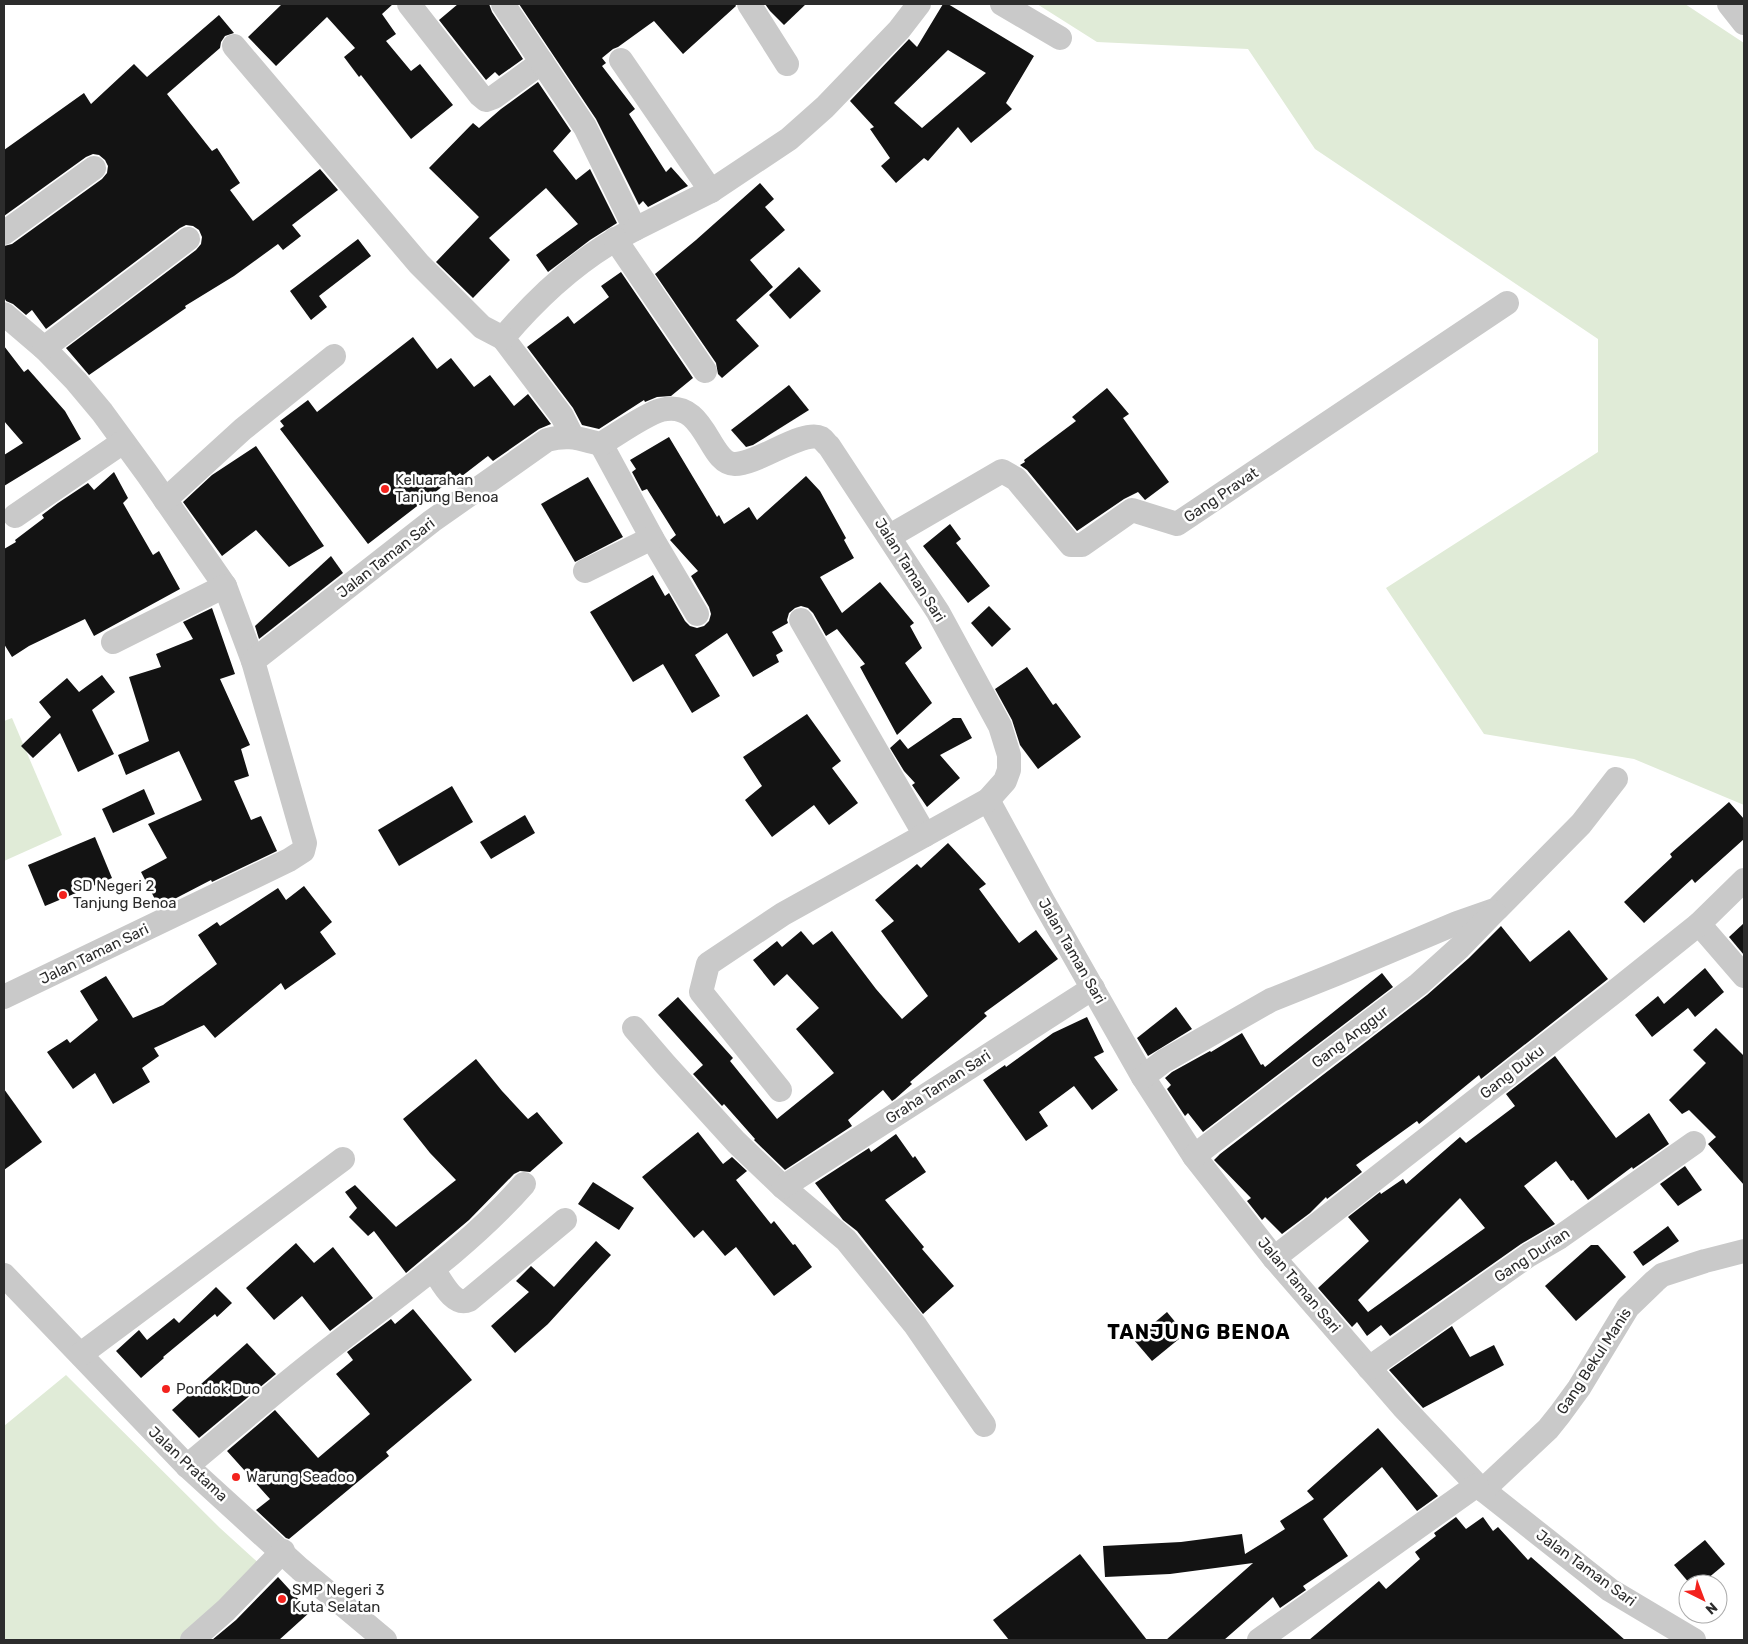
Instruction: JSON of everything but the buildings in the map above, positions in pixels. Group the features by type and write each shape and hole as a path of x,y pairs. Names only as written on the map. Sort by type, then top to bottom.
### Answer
{"street":[{"path":"409,4 480,95 486,100 542,62"},
{"path":"503,4 585,127 625,234 705,371"},
{"path":"749,4 787,64"},
{"path":"503,338 523,314 570,270 625,234 711,191 789,139 826,107 899,30 919,4"},
{"path":"1002,4 1060,38"},
{"path":"1729,4 1744,23"},
{"path":"234,46 419,264 482,327 503,338 562,416 572,436"},
{"path":"621,60 711,191"},
{"path":"4,233 94,168"},
{"path":"44,348 188,239"},
{"name":"Gang Pravat","path":"890,536 1002,471 1016,478 1071,545 1082,545 1132,510 1177,524 1507,303"},
{"path":"4,314 44,348 76,381 102,412 165,500 225,586 252,661"},
{"path":"165,500 244,429 334,356"},
{"name":"Jalan Taman Sari","path":"4,997 289,860 303,851 306,843 252,661 432,521 547,440 559,436 572,436 601,444 661,410 682,411 698,421 722,458 728,463 735,464 768,455 802,438 812,436 822,438 890,536 938,612 1000,726 1009,756 1009,770 1006,781 988,800 1143,1077 1194,1156 1274,1258 1369,1368 1480,1487 1610,1590 1694,1640"},
{"path":"15,516 123,442"},
{"path":"601,444 652,538 697,614"},
{"path":"585,571 652,538"},
{"path":"113,642 225,586"},
{"path":"801,620 925,835"},
{"name":"Gang Anggur","path":"1194,1156 1419,984 1460,947 1581,824 1616,779"},
{"path":"780,1090 701,992 708,964 783,914 988,800"},
{"name":"Gang Duku","path":"1274,1258 1699,924 1744,880"},
{"path":"1143,1077 1164,1061 1271,1000 1457,922 1498,909"},
{"path":"1699,924 1744,976"},
{"name":"Graha Taman Sari","path":"782,1187 1093,988"},
{"path":"634,1028 736,1142 782,1187 846,1240 915,1325 984,1425"},
{"name":"Gang Durian","path":"1369,1368 1529,1255 1560,1237 1694,1143"},
{"path":"81,1354 343,1160"},
{"path":"187,1466 327,1350 433,1269 484,1225 524,1184"},
{"path":"433,1269 454,1298 459,1302 464,1302 469,1300 564,1220"},
{"path":"1715,1259 1744,1238"},
{"path":"1715,1259 1744,1252"},
{"name":"Gang Bekul Manis","path":"1259,1640 1480,1487 1548,1429 1579,1388 1628,1307 1662,1275 1715,1259"},
{"name":"Jalan Pratama","path":"4,1275 187,1466 283,1551 300,1569 385,1640"},
{"path":"192,1640 226,1610 283,1551"}],"green space":[{"path":"1037,4 1685,4 1744,43 1744,805 1634,759 1484,734 1386,588 1598,452 1598,339 1315,149 1248,49 1097,42"},
{"path":"12,718 62,835 4,861 4,721"},
{"path":"66,1375 220,1528 263,1567 188,1640 4,1640 4,1426"}],"place":[{"name":"Keluarahan Tanjung Benoa","path":"385,489"},
{"name":"SD Negeri 2 Tanjung Benoa","path":"63,895"},
{"name":"Pondok Duo","path":"166,1389"},
{"name":"Warung Seadoo","path":"236,1477"},
{"name":"SMP Negeri 3 Kuta Selatan","path":"282,1599"}],"district":[{"name":"TANJUNG BENOA","path":"1199,1332"}]}
